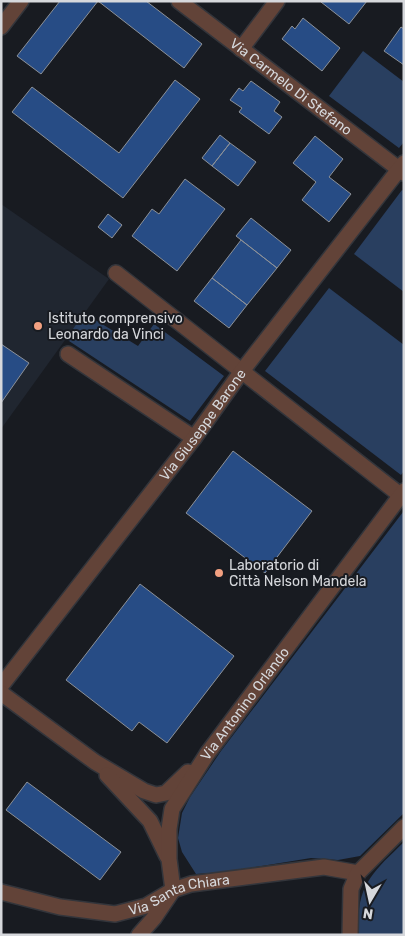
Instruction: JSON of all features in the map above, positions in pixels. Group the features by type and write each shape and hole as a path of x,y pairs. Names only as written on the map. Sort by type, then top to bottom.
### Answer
{"street":[{"path":"1,27 21,1"},
{"name":"Via Carmelo Di Stefano","path":"179,1 402,168"},
{"path":"241,48 277,1"},
{"name":"Via Giuseppe Barone","path":"1,686 194,438 242,371 402,168"},
{"path":"116,273 403,494"},
{"path":"68,354 194,438"},
{"name":"Via Antonino Orlando","path":"173,890 169,859 169,829 172,809 210,749 403,494"},
{"path":"1,693 95,762 144,791 156,795 166,793 210,749"},
{"path":"95,762 150,821 169,859"},
{"path":"350,935 351,889 358,873 404,827"},
{"name":"Via Santa Chiara","path":"1,892 60,907 115,914 146,906 173,890 191,884 324,867 358,873"},
{"path":"139,935 154,918 173,890"}],"shaded area":[{"path":"363,51 404,82 404,142 399,148 329,96"},
{"path":"402,190 404,191 404,292 354,254"},
{"name":"Istituto comprensivo Leonardo da Vinci","path":"1,204 109,279 1,429"},
{"path":"329,288 404,345 404,471 401,475 265,371"},
{"path":"84,313 138,346 154,324 224,376 190,421 66,339"},
{"path":"403,512 404,813 360,856 338,860 311,858 225,872 196,874 182,852 178,838 182,813 190,797 221,751"},
{"path":"404,842 404,935 359,935 358,918 363,892 375,872"}],"building":[{"path":"60,1 98,1 41,74 17,56"},
{"path":"98,1 146,1 202,44 184,68"},
{"path":"322,1 367,1 349,24"},
{"path":"303,18 340,48 322,71 282,39 292,26 295,29"},
{"path":"401,27 404,29 404,65 384,51"},
{"path":"175,80 200,99 123,198 12,112 32,87 119,153"},
{"path":"251,81 280,102 274,111 282,117 269,134 239,112 242,108 230,100 239,88 243,91"},
{"path":"220,135 230,143 212,166 202,158"},
{"path":"315,136 343,159 329,177 351,194 329,222 302,200 316,182 293,163"},
{"path":"230,143 256,162 238,186 212,166"},
{"path":"185,179 225,209 177,271 132,236 152,209 159,214"},
{"path":"108,214 122,225 112,238 98,227"},
{"path":"251,218 291,250 277,268 236,236"},
{"path":"241,240 277,268 247,305 212,278"},
{"path":"212,278 247,305 229,328 194,301"},
{"path":"1,344 29,363 1,403"},
{"path":"233,451 312,511 265,573 186,513"},
{"path":"140,584 234,656 167,743 139,722 132,731 66,680"},
{"path":"27,782 121,852 100,880 6,810"}],"place":[{"name":"Istituto comprensivo Leonardo da Vinci","path":"38,326"},
{"name":"Laboratorio di Città Nelson Mandela","path":"219,573"}]}
